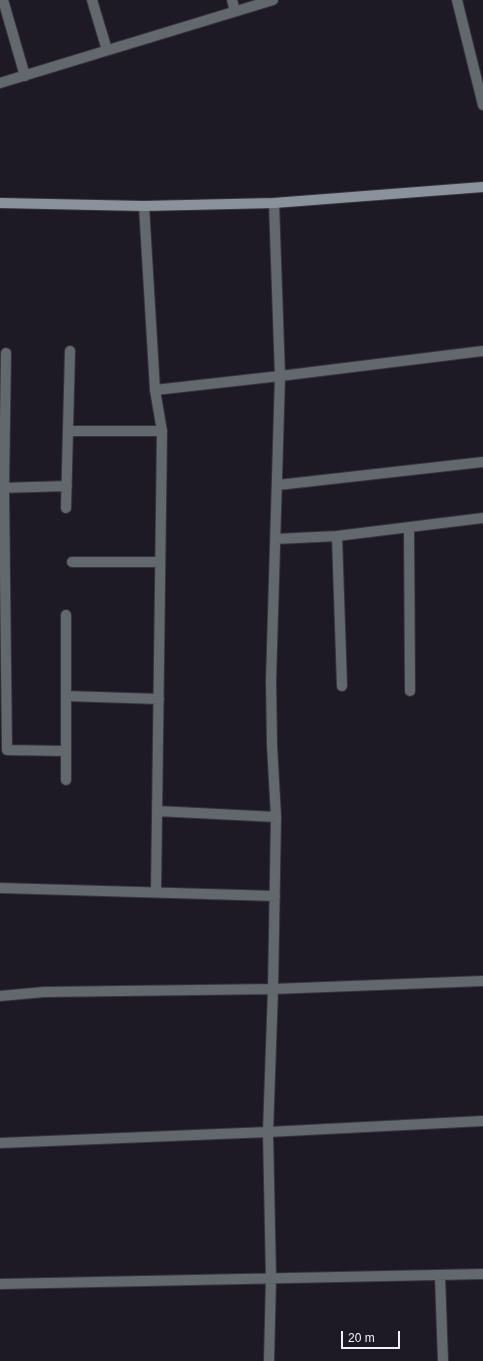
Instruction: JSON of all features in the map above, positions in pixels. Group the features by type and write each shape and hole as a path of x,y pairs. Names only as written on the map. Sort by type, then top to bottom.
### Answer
{"street":[{"path":"3,0 25,76"},
{"path":"92,0 107,50"},
{"path":"232,0 235,11"},
{"path":"0,83 273,0"},
{"path":"457,0 483,105"},
{"path":"0,202 144,206 274,203 483,187"},
{"path":"269,1361 271,1278 268,1132 273,989 276,817 272,745 272,681 280,376 274,203"},
{"path":"144,206 155,390 162,431 156,892"},
{"path":"66,508 70,351"},
{"path":"155,390 483,351"},
{"path":"6,353 2,488 4,750 66,751"},
{"path":"68,431 162,431"},
{"path":"278,485 483,462"},
{"path":"2,488 66,486"},
{"path":"276,539 337,536 483,518"},
{"path":"409,528 410,692"},
{"path":"337,536 342,686"},
{"path":"72,562 160,562"},
{"path":"66,615 66,780"},
{"path":"66,696 158,699"},
{"path":"157,811 276,817"},
{"path":"0,888 275,896"},
{"path":"0,996 44,992 273,989 483,981"},
{"path":"0,1143 268,1132 483,1121"},
{"path":"0,1284 483,1274"},
{"path":"440,1276 443,1361"}]}
